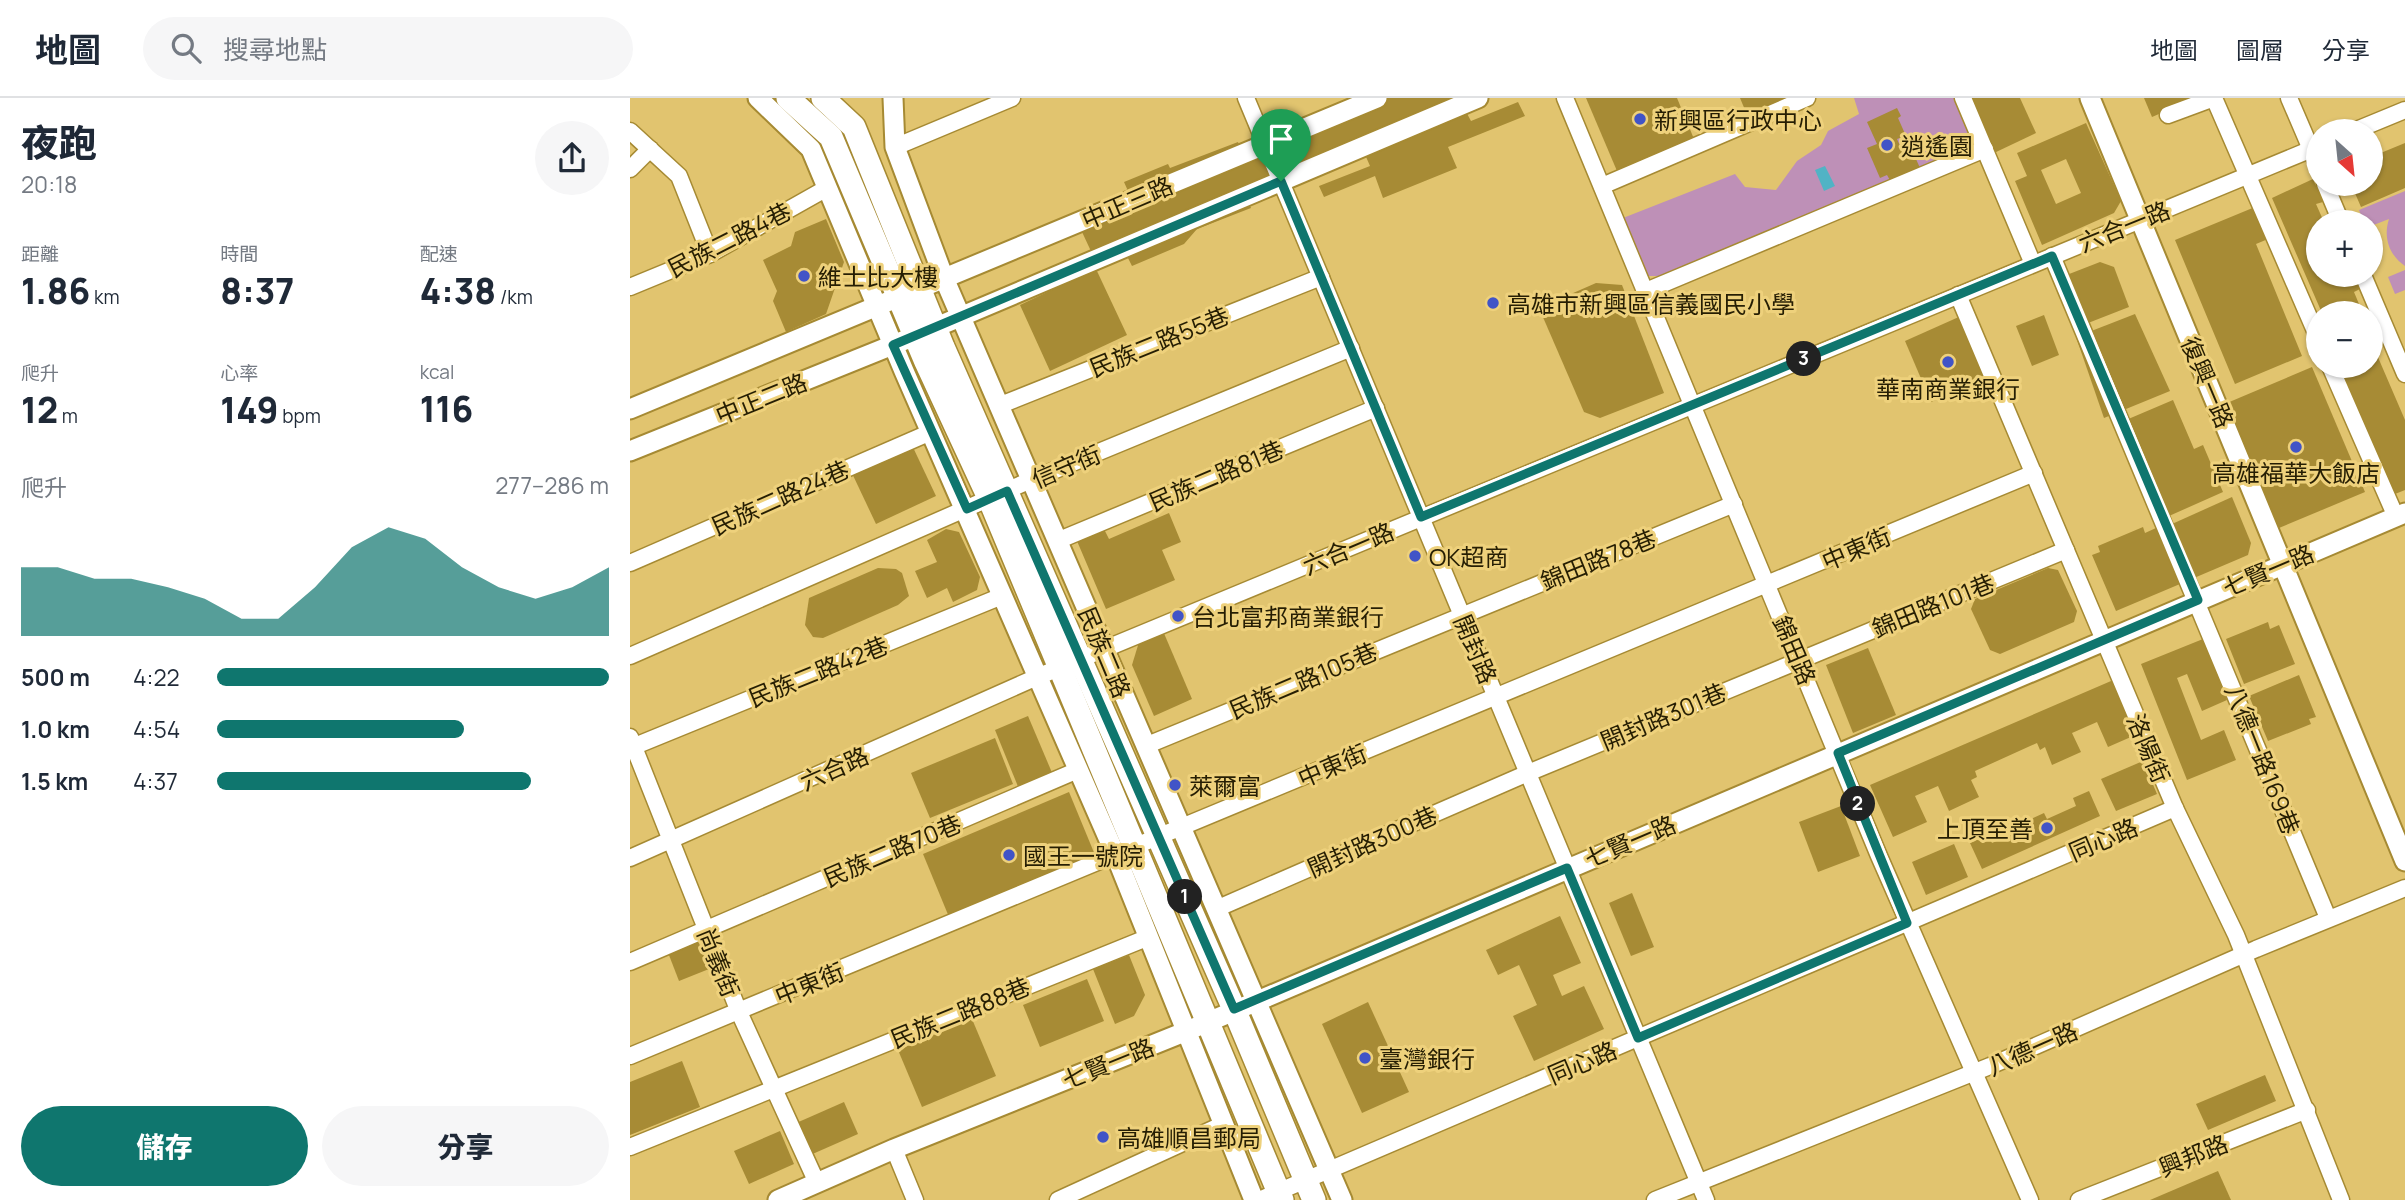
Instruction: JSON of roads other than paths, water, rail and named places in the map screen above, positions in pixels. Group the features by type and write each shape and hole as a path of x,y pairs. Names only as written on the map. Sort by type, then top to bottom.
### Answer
{"main road":[{"path":"788,98 821,143"},
{"name":"民族二路","path":"822,98 854,127 909,293 925,332 998,495 1080,659 1234,1009 1309,1190"},
{"name":"民族二路","path":"821,143 909,293"},
{"name":"民族二路","path":"998,495 1047,672 1126,853 1208,1020 1268,1198"}],"street":[{"path":"758,98 821,143"},
{"name":"民族二路","path":"893,98 895,147 944,278 1342,1200"},
{"path":"895,147 1012,98"},
{"name":"開封路","path":"1246,98 1706,1200"},
{"name":"中正三路","path":"878,306 1377,98"},
{"name":"中正三路","path":"893,345 1478,98"},
{"name":"錦田路","path":"1565,98 1907,923 1976,1072 2030,1200"},
{"path":"1602,186 1807,98"},
{"path":"1963,98 2033,264"},
{"name":"復興一路","path":"2090,98 2405,861"},
{"path":"2168,115 2214,98 2306,310"},
{"path":"2290,98 2306,129"},
{"path":"2383,119 2405,110"},
{"path":"630,131 679,176 710,254"},
{"name":"民族二路","path":"821,143 827,188 893,345 967,509 1002,596 1047,672 1079,770 1126,853 1149,937 1224,1124 1268,1198"},
{"path":"630,169 650,149"},
{"path":"1646,291 1984,149"},
{"name":"六合一路","path":"1047,672 2306,151"},
{"name":"民族二路4巷","path":"630,287 710,254 827,188"},
{"name":"八德一路169巷","path":"2052,256 2198,600 2328,918"},
{"name":"民族二路55巷","path":"998,406 1321,277"},
{"path":"2368,287 2405,374"},
{"name":"洛陽街","path":"1958,295 2175,808 2243,955 2342,1200"},
{"name":"中正二路","path":"630,409 878,306"},
{"name":"中正二路","path":"630,451 893,345"},
{"name":"信守街","path":"630,656 1031,480 1351,348"},
{"path":"2336,378 2400,515"},
{"name":"民族二路81巷","path":"1057,541 1376,408"},
{"name":"民族二路24巷","path":"630,563 931,432"},
{"name":"中東街","path":"630,1056 1126,853 2034,473"},
{"name":"錦田路78巷","path":"1462,614 1734,504"},
{"name":"七賢一路","path":"778,1200 894,1149 1187,1031 2400,515"},
{"name":"錦田路101巷","path":"1799,660 2066,550"},
{"name":"民族二路42巷","path":"631,744 1002,596"},
{"name":"民族二路105巷","path":"1145,746 1462,614"},
{"name":"開封路301巷","path":"1528,773 1799,660"},
{"name":"六合路","path":"630,858 1047,672"},
{"name":"尚義街","path":"631,744 739,1012 817,1183"},
{"name":"民族二路70巷","path":"630,962 1079,770"},
{"name":"開封路300巷","path":"1216,909 1528,773"},
{"name":"同心路","path":"1268,1198 1309,1190 1330,1170 2175,808"},
{"name":"八德一路","path":"1655,1200 1976,1072 2328,918 2405,888"},
{"name":"民族二路88巷","path":"630,1147 1149,937"},
{"name":"興邦路","path":"2079,1200 2307,1110"},
{"path":"1058,1200 1224,1124"},
{"path":"894,1149 915,1200"}],"water":[{"path":"1825,166 1835,186 1824,191 1815,170"}],"place":[{"name":"新興區行政中心","path":"1640,119"},
{"name":"逍遙園","path":"1887,145"},
{"name":"維士比大樓","path":"804,276"},
{"name":"高雄市新興區信義國民小學","path":"1493,303"},
{"name":"華南商業銀行","path":"1948,362"},
{"name":"高雄福華大飯店","path":"2296,447"},
{"name":"OK超商","path":"1415,556"},
{"name":"台北富邦商業銀行","path":"1178,616"},
{"name":"萊爾富","path":"1175,785"},
{"name":"上頂至善","path":"2047,828"},
{"name":"國王一號院","path":"1009,855"},
{"name":"臺灣銀行","path":"1365,1058"},
{"name":"高雄順昌郵局","path":"1103,1137"}]}
